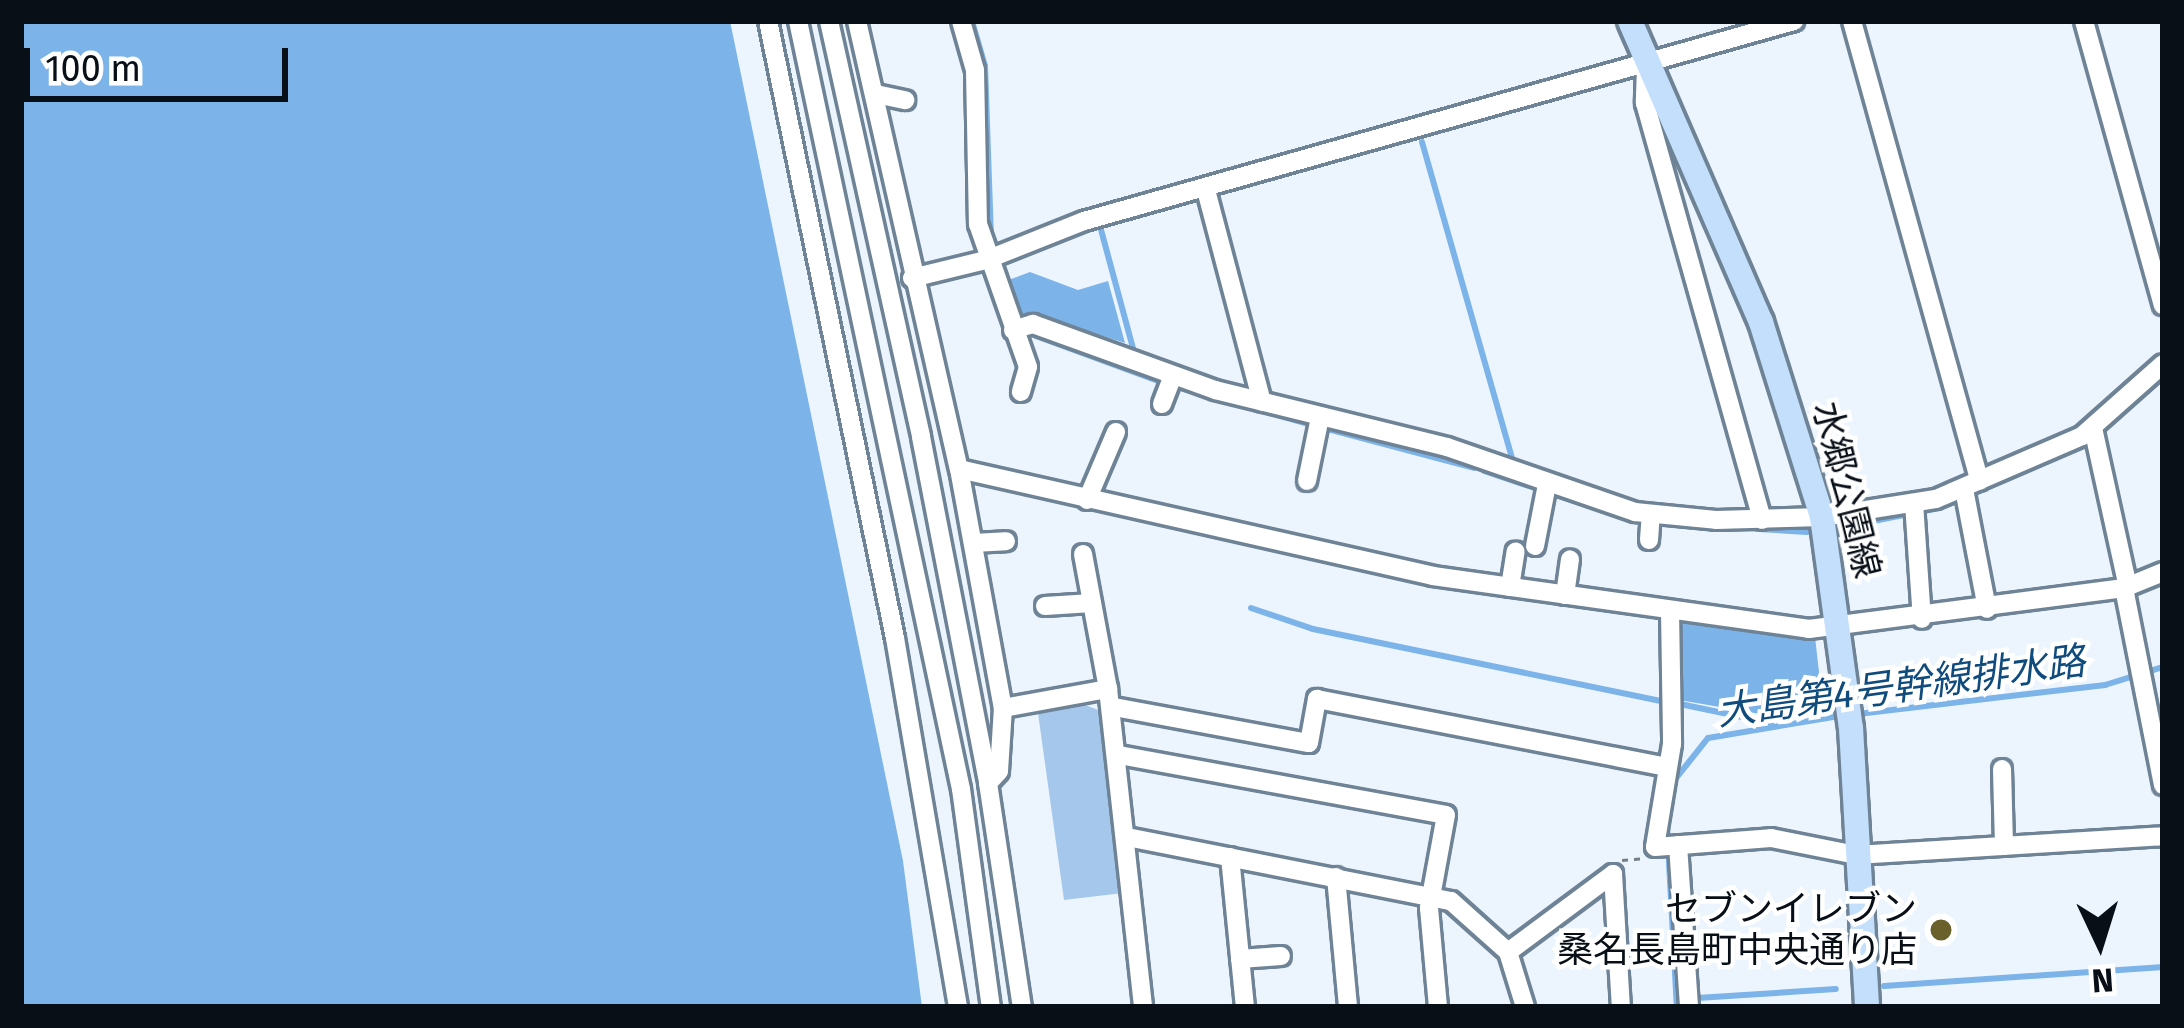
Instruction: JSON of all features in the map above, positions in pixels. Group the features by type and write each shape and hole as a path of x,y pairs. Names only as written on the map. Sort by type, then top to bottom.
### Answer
{"main road":[{"name":"水郷公園線","path":"1630,21 1646,67 1761,322 1822,517 1850,716 1867,1007"}],"street":[{"path":"768,21 900,661 958,1007"},
{"path":"798,21 961,789 991,1007"},
{"path":"829,21 988,783 1022,1007"},
{"path":"857,21 959,470 1004,708 999,771 988,783"},
{"path":"961,21 975,70 986,260 1028,367 1021,392"},
{"path":"912,278 986,260 1084,221 1646,67 1795,21"},
{"path":"1852,21 1969,491 1987,609"},
{"path":"2084,21 2163,305"},
{"path":"1646,67 1645,103 1762,520"},
{"path":"875,94 905,100"},
{"path":"1206,190 1262,402"},
{"path":"1013,330 1034,324 1174,376 1484,461 1651,514 1762,520 1915,508 1969,491 2097,433 2163,364"},
{"path":"1162,404 1174,376"},
{"path":"1307,481 1320,417"},
{"path":"1088,500 1116,432"},
{"path":"2097,433 2130,586"},
{"path":"1476,483 1484,461"},
{"path":"959,470 1088,500 1435,566 1510,587 1841,628 2130,586 2163,572"},
{"path":"1510,587 1547,484"},
{"path":"2125,495 2138,676 2163,785"},
{"path":"1915,508 1922,619"},
{"path":"1649,540 1651,514"},
{"path":"973,543 1006,541"},
{"path":"1083,554 1119,755 1143,1007"},
{"path":"1565,595 1570,559"},
{"path":"1045,606 1092,603"},
{"path":"1670,610 1672,744 1664,766 1667,846 1689,1007"},
{"path":"1004,708 1111,698 1309,743 1317,699 1664,766"},
{"path":"1119,755 1446,814 1431,895 1438,1007"},
{"path":"2002,769 2004,846"},
{"path":"1667,846 1771,838 1856,855 2163,836"},
{"path":"1127,837 1431,895 1472,912 1508,952 1525,1007"},
{"path":"1230,857 1245,1007"},
{"path":"1508,952 1612,874"},
{"path":"1612,874 1622,1007"},
{"path":"1336,877 1348,1007"},
{"path":"1240,959 1281,956"}],"path":[{"path":"1612,874 1618,861 1652,857 1667,846"}],"shaded area":[{"path":"21,21 730,21 903,861 922,1007 21,1007"},
{"path":"1030,272 1078,290 1108,281 1125,343 1037,315 1019,322 1003,282"},
{"path":"1685,617 1815,637 1823,707 1778,717 1679,700 1676,621"},
{"path":"1080,703 1106,713 1123,893 1064,900 1038,713"}],"waterway":[{"path":"972,21 985,66 991,235"},
{"path":"1422,142 1513,462"},
{"path":"1100,226 1135,356"},
{"path":"1036,336 1164,383"},
{"path":"1838,528 1939,508 2087,445 2163,377"},
{"path":"1174,386 1312,425"},
{"path":"1324,428 1474,468"},
{"path":"1484,471 1541,490"},
{"path":"1549,493 1637,521"},
{"path":"1742,528 1807,532"},
{"path":"1251,608 1313,629 1666,702"},
{"name":"大島第4号幹線排水路","path":"1858,714 2105,685 2163,667"},
{"path":"1680,704 1771,723"},
{"name":"大島第4号幹線排水路","path":"1673,782 1708,738 1845,715"},
{"name":"大島第4号幹線排水路","path":"1667,825 1677,1007"},
{"path":"1884,986 2163,967"},
{"path":"1697,998 1836,989"}],"place":[{"name":"セブンイレブン 桑名長島町中央通り店","path":"1941,930"}]}
